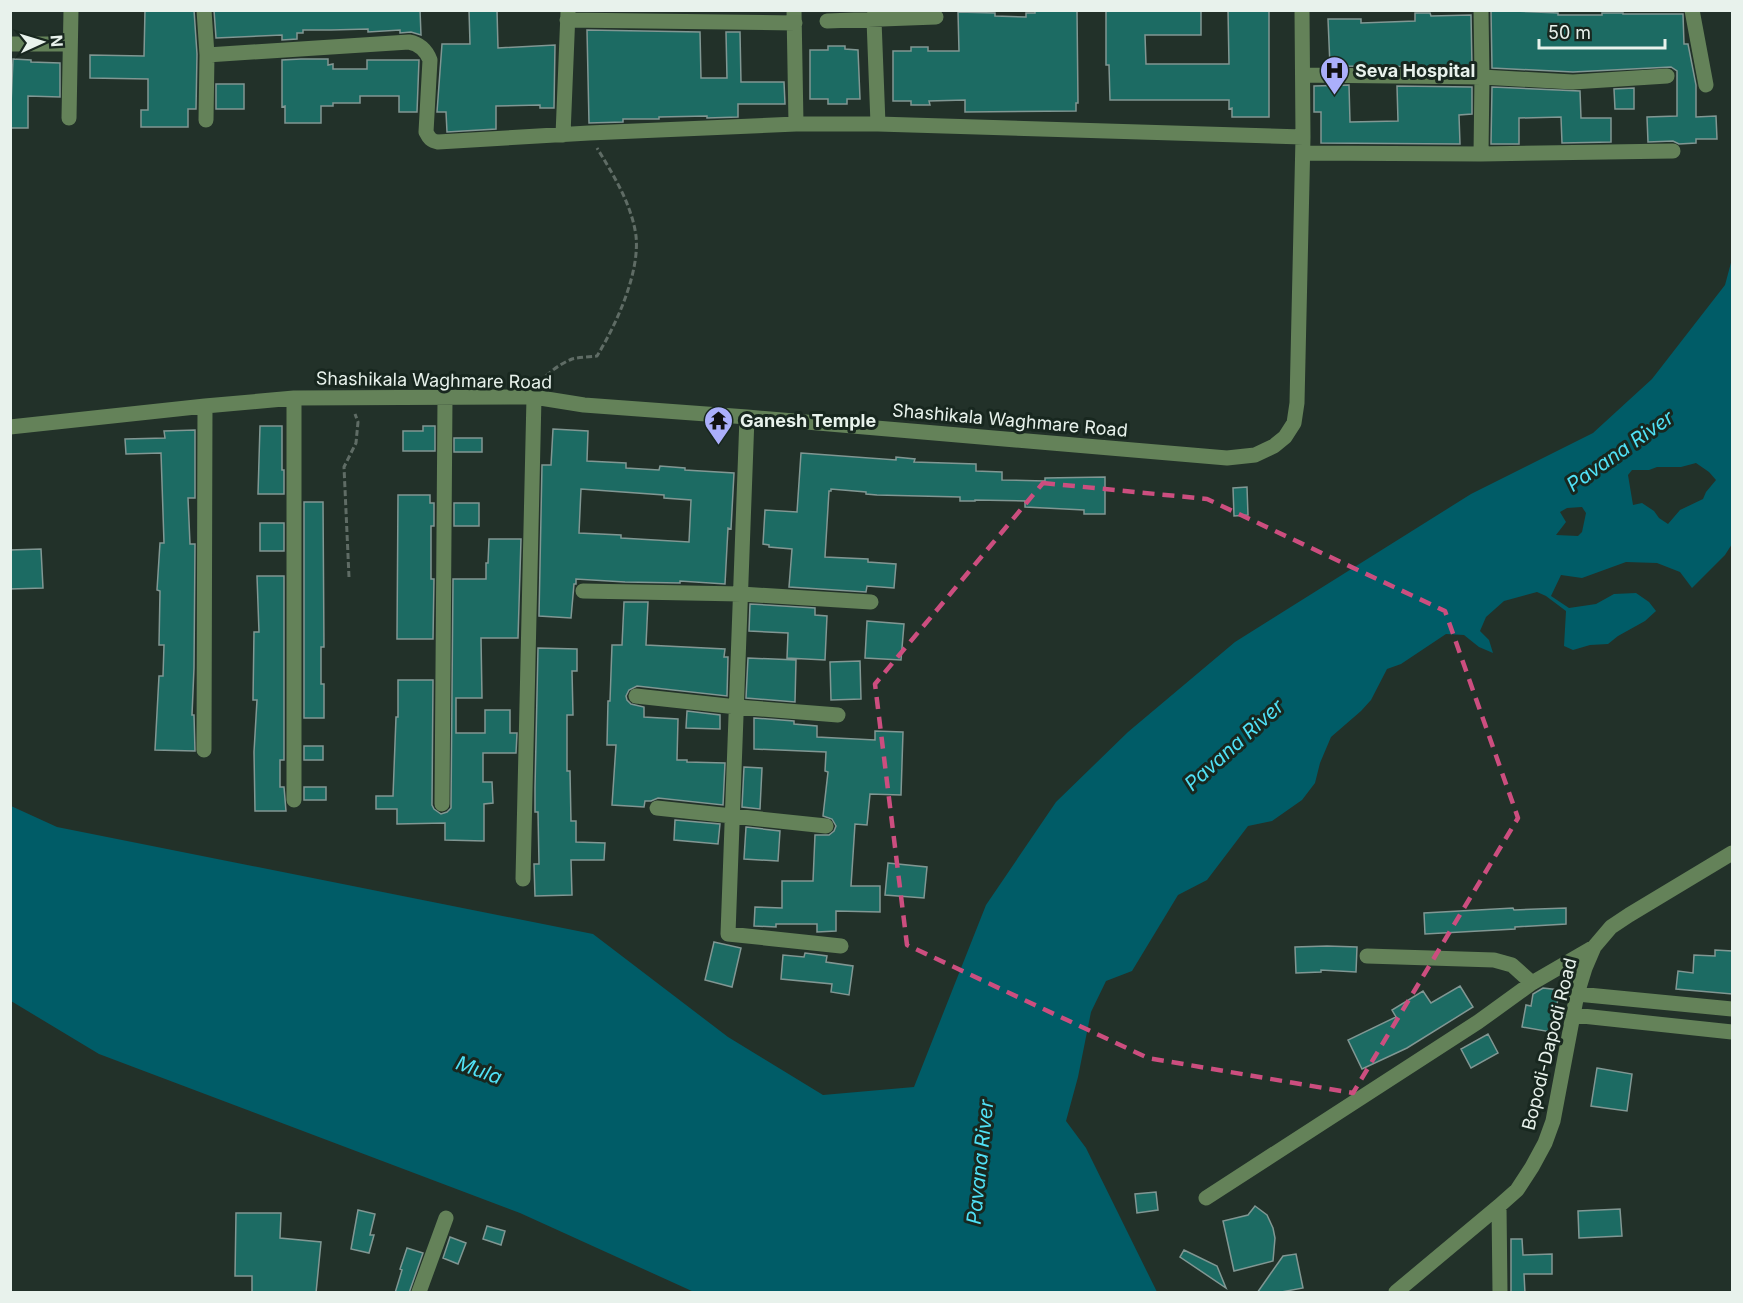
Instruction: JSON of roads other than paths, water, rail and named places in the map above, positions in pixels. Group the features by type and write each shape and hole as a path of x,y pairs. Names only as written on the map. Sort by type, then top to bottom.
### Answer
{"street":[{"path":"69,118 71,10"},
{"path":"204,10 207,55 206,120"},
{"name":"Shashikala Waghmare Road","path":"10,427 294,398 534,397 584,405 1227,458 1256,455 1274,446 1285,437 1294,423 1297,403 1304,137 1302,10"},
{"path":"1481,10 1481,154"},
{"path":"1692,10 1706,85"},
{"path":"563,135 568,15 794,17 796,124"},
{"path":"874,15 878,124"},
{"path":"827,21 874,15 936,17"},
{"path":"207,55 415,43 428,53 430,60 426,132 433,141 796,124 878,124 1304,137"},
{"path":"10,44 70,44"},
{"path":"1302,75 1482,77 1573,82 1667,76"},
{"path":"1303,153 1481,154 1673,151"},
{"path":"523,879 534,397"},
{"path":"294,398 294,800"},
{"path":"442,804 445,398"},
{"path":"204,750 206,406"},
{"path":"747,417 728,934 842,946"},
{"path":"583,591 741,594 872,602"},
{"path":"636,696 838,715"},
{"path":"657,808 826,826"},
{"name":"Bopodi-Dapodi Road","path":"1396,1293 1517,1190 1532,1167 1545,1143 1553,1121 1577,994 1594,946 1611,927 1732,853"},
{"path":"1206,1198 1478,1022 1532,983 1594,946"},
{"path":"1367,956 1494,960 1512,965 1532,983"},
{"path":"1577,994 1732,1009"},
{"path":"1573,1015 1732,1032"},
{"path":"1499,1206 1500,1293"},
{"path":"419,1293 446,1218"}],"water":[{"path":"1732,259 1732,544 1725,555 1692,588 1680,572 1657,563 1626,562 1582,578 1561,575 1551,596 1569,608 1596,604 1614,594 1636,593 1649,602 1656,611 1645,621 1608,644 1590,645 1573,650 1564,646 1566,611 1537,592 1504,601 1486,617 1480,631 1489,640 1493,653 1479,647 1464,635 1446,634 1401,664 1387,669 1371,700 1331,737 1320,763 1315,783 1302,800 1272,821 1248,826 1207,880 1178,895 1132,971 1106,981 1091,1012 1078,1077 1066,1121 1086,1148 1157,1292 694,1292 520,1213 99,1054 11,1001 11,806 57,827 593,934 728,1037 823,1095 914,1087 986,905 1056,802 1128,732 1235,642 1471,494 1593,433 1652,379 1725,285","holes":["1696,463 1716,480 1703,499 1680,510 1668,524 1642,503 1633,505 1628,475 1632,470 1681,467","1582,507 1586,513 1582,532 1578,536 1556,535 1566,522 1560,512 1567,508"]}],"place":[{"name":"Seva Hospital","path":"1334,96"},
{"name":"Ganesh Temple","path":"719,446"}],"water label":[{"name":"Pavana River","path":"1620,451"},
{"name":"Pavana River","path":"1234,745"},
{"name":"Mula","path":"479,1070"},
{"name":"Pavana River","path":"980,1162"}]}
